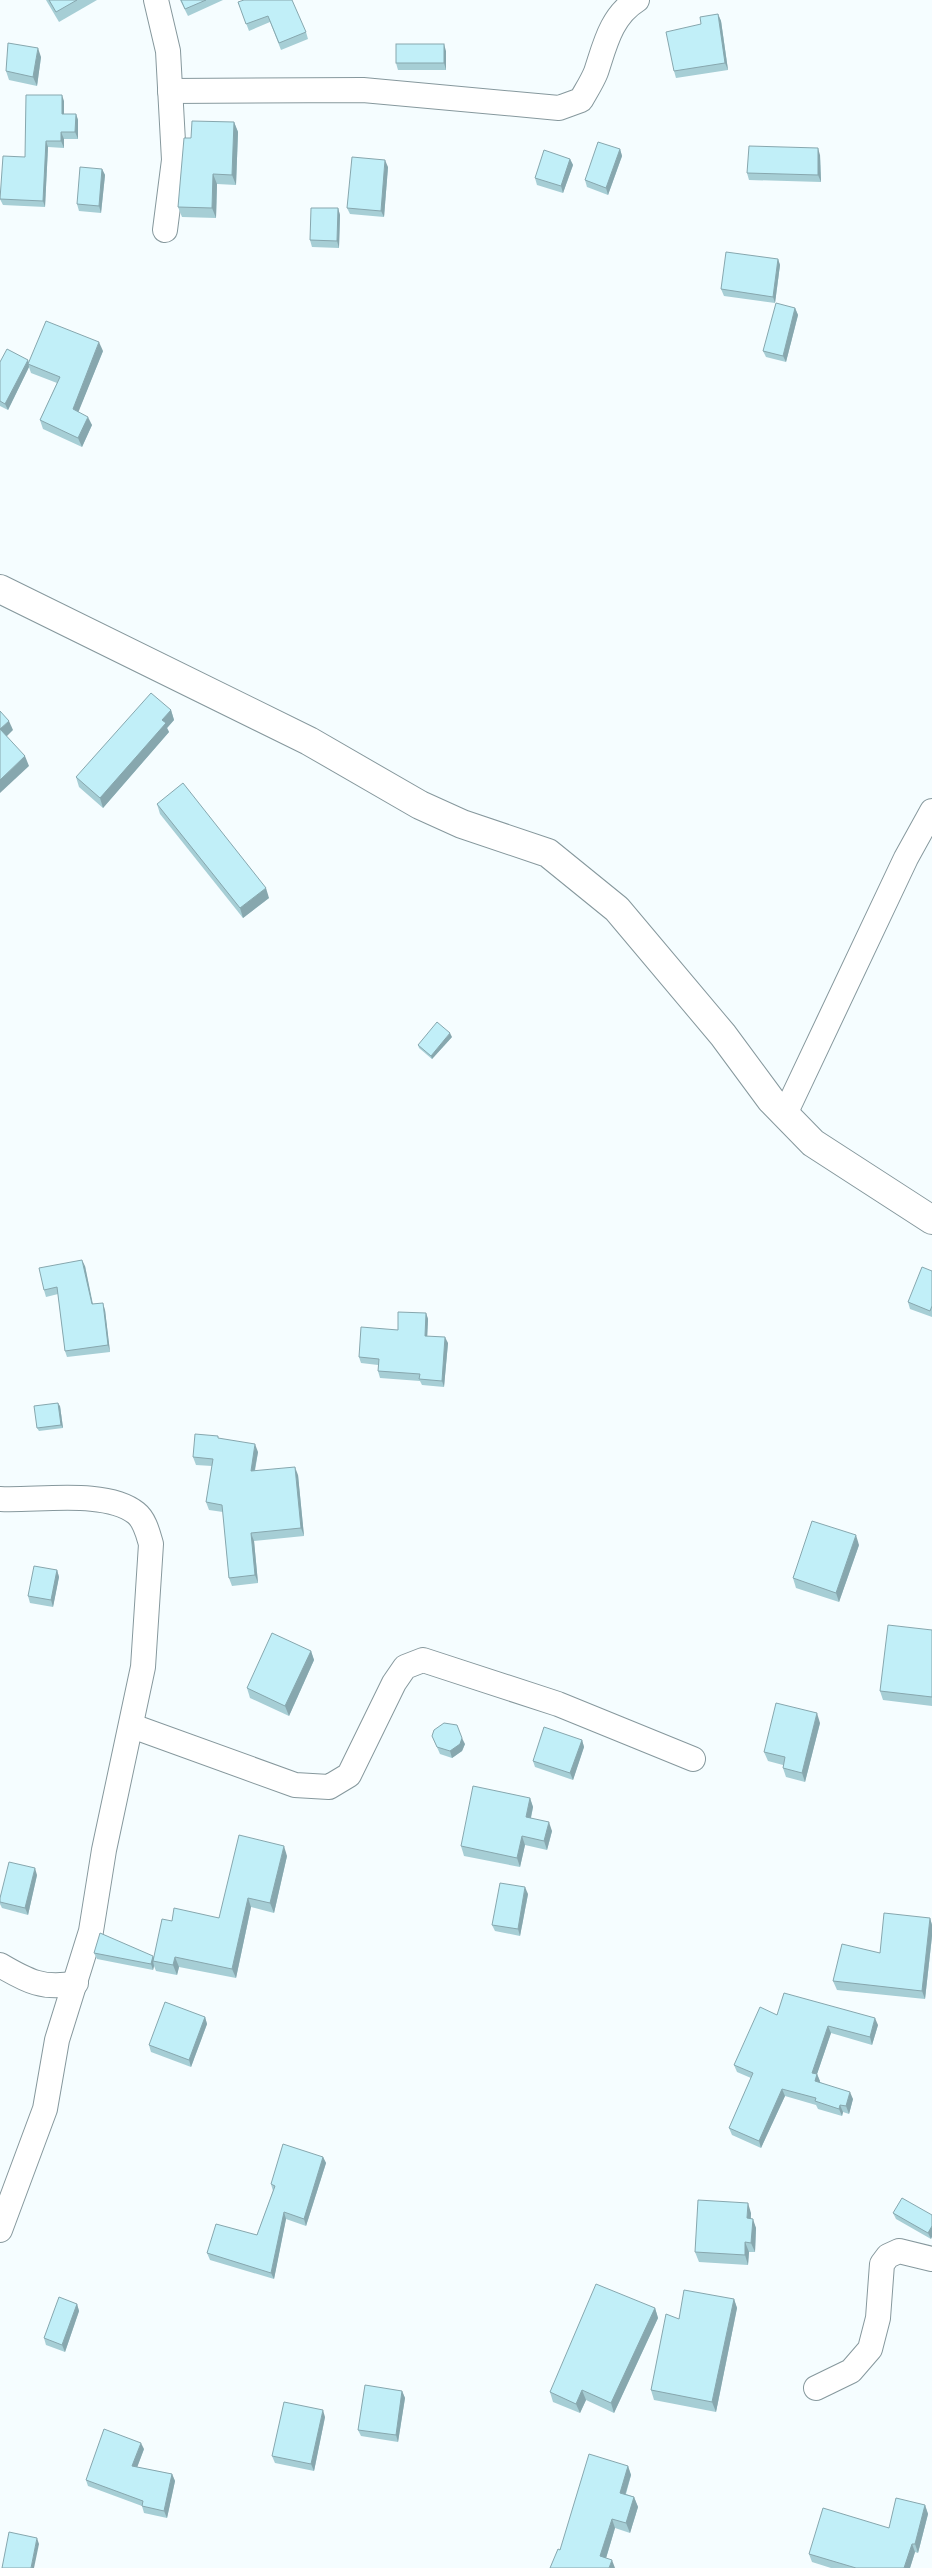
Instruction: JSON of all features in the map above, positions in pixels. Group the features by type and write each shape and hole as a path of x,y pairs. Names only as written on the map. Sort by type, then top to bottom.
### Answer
{"street":[{"path":"156,0 168,51 174,160 165,230"},
{"path":"170,92 363,90 559,108 581,100 595,74 608,34 626,7 637,0"},
{"path":"0,589 309,741 420,805 462,824 548,853 617,909 664,962 723,1035 771,1100 813,1143 932,1220"},
{"path":"785,1114 906,858 932,811"},
{"path":"0,1499 117,1502 138,1514 151,1544 143,1667 132,1726 104,1850 91,1932 57,2040 45,2109 0,2230"},
{"path":"132,1726 295,1785 330,1787 349,1775 394,1683 405,1667 423,1660 558,1704 693,1758"},
{"path":"0,1965 25,1980 56,1987 76,1983"},
{"path":"816,2388 851,2371 870,2349 878,2318 882,2264 888,2256 899,2251 932,2259"}],"building":[{"path":"49,0 77,0 56,12"},
{"path":"181,0 206,0 185,9"},
{"path":"244,0 292,0 306,32 279,43 268,16 246,24 238,2"},
{"path":"718,14 725,63 674,71 666,32 701,24 700,17"},
{"path":"8,43 38,48 33,77 6,71"},
{"path":"396,44 444,44 444,63 396,63"},
{"path":"26,95 62,95 62,114 76,114 75,132 61,132 61,141 46,141 43,201 0,199 3,156 25,157"},
{"path":"192,121 234,122 232,175 213,174 212,208 178,207 184,138 191,138"},
{"path":"598,142 620,149 606,188 585,180"},
{"path":"749,146 818,148 818,175 747,173"},
{"path":"544,150 570,159 561,186 535,178"},
{"path":"352,157 385,160 381,211 347,208"},
{"path":"80,167 102,169 99,206 77,204"},
{"path":"311,208 338,208 337,241 310,240"},
{"path":"726,252 778,259 773,297 721,289"},
{"path":"776,303 795,308 783,356 763,351"},
{"path":"46,321 99,342 73,409 88,417 78,438 40,420 60,377 28,364"},
{"path":"7,349 28,360 5,404 0,401 0,362"},
{"path":"151,693 171,710 162,720 166,723 100,798 76,777"},
{"path":"0,711 9,721 0,729"},
{"path":"0,729 25,756 0,780"},
{"path":"183,783 266,888 240,908 157,804"},
{"path":"437,1022 450,1033 431,1056 418,1045"},
{"path":"82,1260 92,1304 103,1303 108,1345 65,1351 57,1287 44,1290 39,1268"},
{"path":"922,1267 932,1271 932,1306 930,1311 908,1302"},
{"path":"398,1312 426,1313 425,1336 445,1337 442,1381 419,1379 420,1374 378,1371 379,1359 359,1357 361,1327 398,1330"},
{"path":"58,1403 61,1425 37,1428 34,1406"},
{"path":"195,1434 218,1436 218,1438 255,1444 251,1471 295,1467 301,1528 251,1533 255,1575 229,1578 222,1505 206,1502 213,1459 193,1457"},
{"path":"812,1521 856,1535 836,1593 793,1578"},
{"path":"34,1566 57,1570 51,1600 28,1596"},
{"path":"888,1625 932,1630 932,1697 880,1691"},
{"path":"272,1633 311,1651 285,1706 247,1688"},
{"path":"776,1703 817,1713 802,1773 783,1768 785,1757 764,1752"},
{"path":"444,1723 457,1725 462,1738 460,1744 450,1751 437,1747 432,1736 434,1730"},
{"path":"544,1727 582,1740 570,1773 533,1761"},
{"path":"473,1786 530,1798 526,1817 549,1822 544,1841 522,1836 517,1858 461,1846"},
{"path":"239,1835 284,1846 270,1903 248,1898 232,1969 175,1957 173,1965 153,1961 162,1919 172,1921 174,1908 219,1918"},
{"path":"9,1862 35,1868 25,1908 0,1902"},
{"path":"500,1883 525,1887 518,1929 492,1925"},
{"path":"884,1913 930,1918 922,1991 833,1981 842,1944 880,1953"},
{"path":"100,1933 153,1956 151,1964 94,1953"},
{"path":"784,1993 875,2018 870,2037 828,2026 812,2073 817,2074 815,2081 850,2092 846,2106 840,2105 839,2109 815,2101 816,2098 782,2089 759,2141 729,2128 753,2073 734,2065 760,2007 777,2015"},
{"path":"165,2002 205,2017 189,2060 149,2045"},
{"path":"283,2144 323,2157 304,2219 284,2212 271,2273 207,2253 216,2224 257,2235 275,2186 271,2184"},
{"path":"902,2198 932,2215 932,2226 928,2233 893,2213"},
{"path":"698,2200 748,2203 747,2218 753,2219 751,2243 745,2242 745,2255 695,2252"},
{"path":"596,2284 655,2308 611,2403 582,2390 576,2404 550,2392"},
{"path":"684,2290 734,2299 712,2402 651,2390 666,2314 679,2319"},
{"path":"59,2297 77,2304 62,2345 44,2338"},
{"path":"365,2385 402,2391 396,2435 358,2430"},
{"path":"284,2402 323,2410 311,2464 272,2456"},
{"path":"104,2429 141,2443 132,2466 172,2474 164,2511 142,2506 143,2501 86,2480"},
{"path":"589,2454 628,2466 620,2493 634,2497 626,2523 612,2519 600,2556 612,2560 609,2568 550,2568 558,2549 560,2550"},
{"path":"896,2498 925,2505 915,2544 912,2544 904,2568 856,2568 809,2554 823,2508 889,2528"},
{"path":"9,2532 37,2538 31,2568 2,2568"}]}
